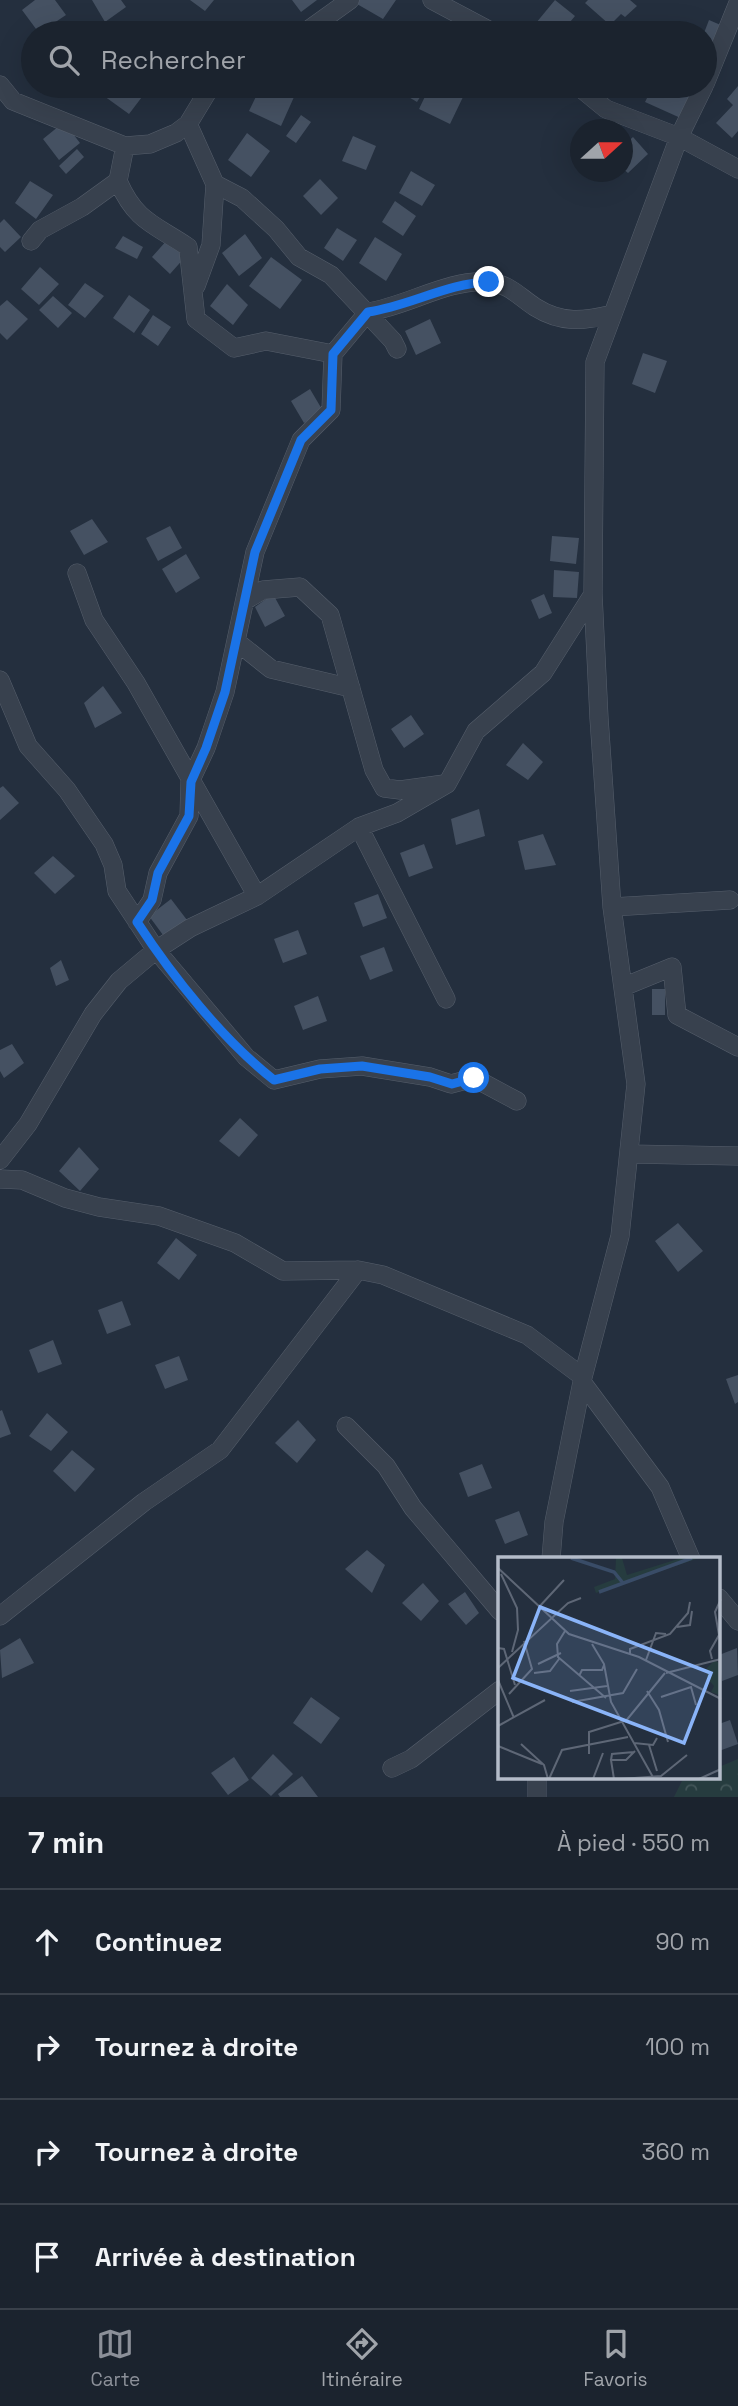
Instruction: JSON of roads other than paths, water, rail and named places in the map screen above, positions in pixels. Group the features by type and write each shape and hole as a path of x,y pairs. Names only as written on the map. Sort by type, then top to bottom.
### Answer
{"street":[{"path":"321,21 350,0"},
{"path":"432,0 471,21"},
{"path":"717,54 738,3"},
{"path":"0,85 13,101 125,146 150,144 188,124 204,98"},
{"path":"592,98 606,110 679,137 738,169"},
{"path":"551,1557 554,1522 582,1379 620,1236 636,1084 612,907 593,594 595,362 679,137 698,98"},
{"path":"188,124 215,184 211,245 193,296"},
{"path":"125,146 118,181 127,202 139,216 188,247 196,319 234,348 266,341 333,354"},
{"path":"31,242 40,230 82,207 118,181"},
{"path":"215,184 242,198 276,229 299,257 331,275 368,312 397,349"},
{"path":"137,922 152,900 158,873 189,816 191,782 210,737 237,642 255,552 301,440 331,410 333,354 368,312 393,308 463,283 489,282 512,287 535,307 561,320 583,321 613,314"},
{"path":"77,573 94,620 136,683 257,896"},
{"path":"247,600 263,590 300,587 330,615 374,770 384,788 400,790 447,783"},
{"path":"0,1160 28,1124 93,1014 119,981 156,950 190,928 257,896 359,827 397,813 447,783 475,731 542,673 593,594"},
{"path":"566,636 595,624"},
{"path":"237,642 271,669 351,688"},
{"path":"0,680 28,746 67,790 104,844 113,865 117,891 137,922 156,950 246,1058 274,1080 320,1069 362,1066 430,1077 452,1084 474,1078 517,1101"},
{"path":"359,827 446,999"},
{"path":"612,907 730,900"},
{"path":"623,986 672,967 677,1015 738,1047"},
{"path":"629,1154 738,1156"},
{"path":"0,1179 22,1180 65,1198 99,1207 159,1216 235,1242 283,1271 358,1270 383,1275 527,1335 582,1379 660,1487 690,1557"},
{"path":"0,1616 144,1502 220,1450 358,1270"},
{"path":"346,1426 386,1465 413,1508 498,1609"},
{"path":"720,1599 738,1621"},
{"path":"391,1768 411,1759 498,1692"}]}
